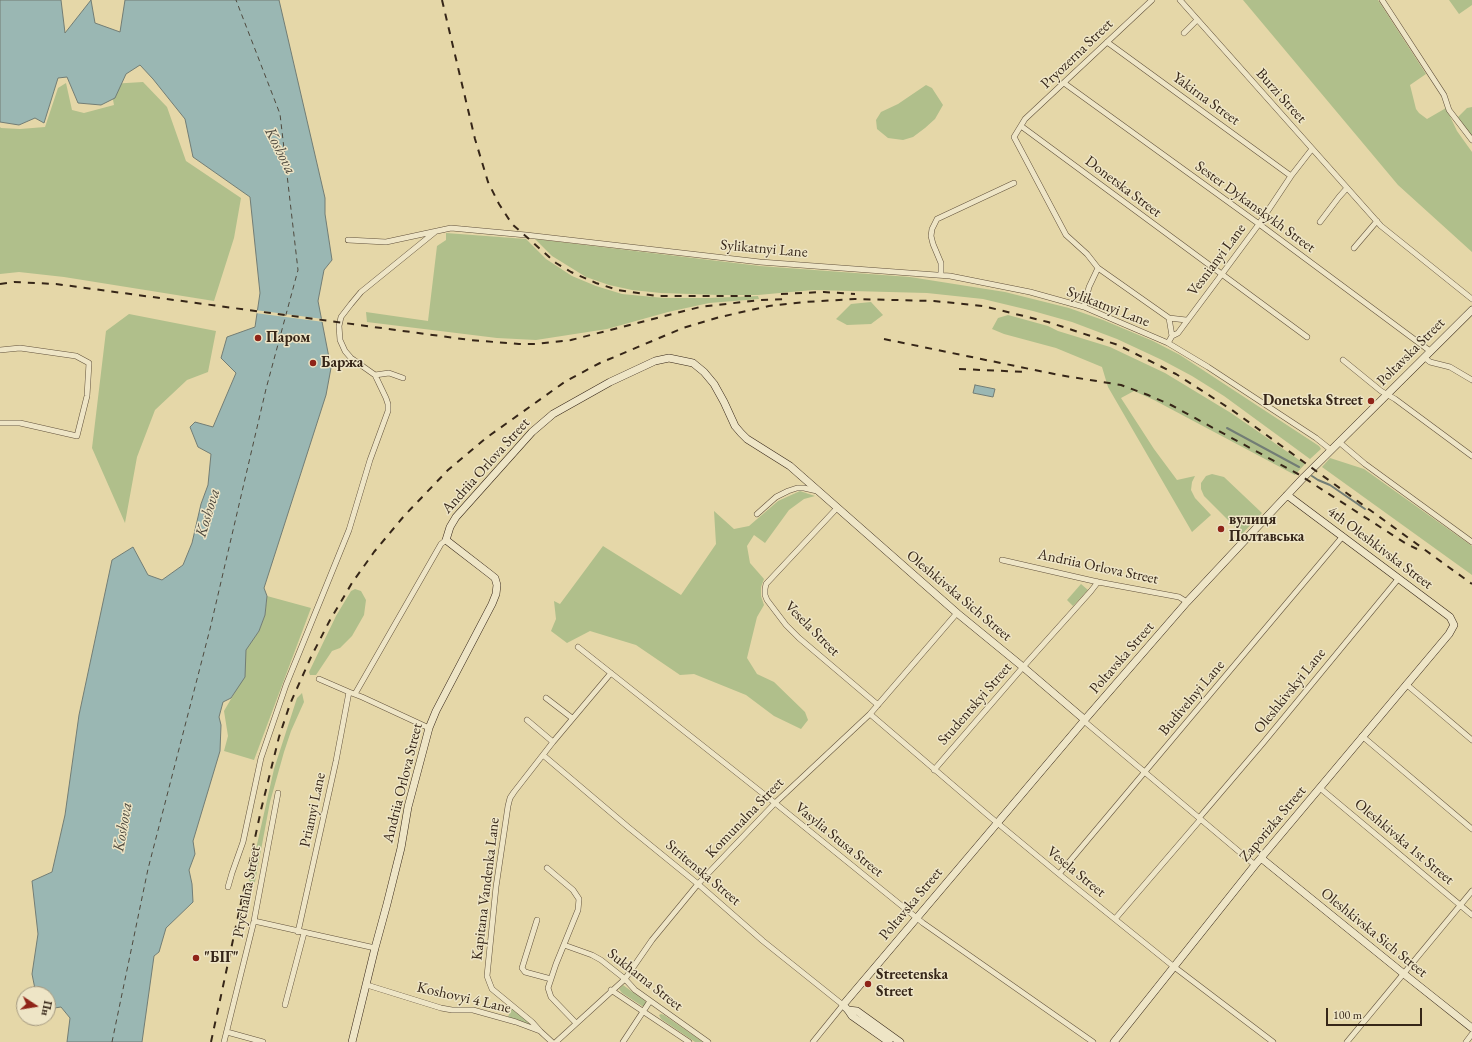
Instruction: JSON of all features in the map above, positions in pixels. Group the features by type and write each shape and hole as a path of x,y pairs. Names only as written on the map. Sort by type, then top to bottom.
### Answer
{"street":[{"name":"Pryozerna Street","path":"1021,126 1025,119 1152,0"},
{"name":"Burzi Street","path":"1180,0 1312,150 1377,221 1472,299"},
{"path":"1382,0 1444,95 1449,110 1472,140"},
{"path":"1184,33 1197,20"},
{"name":"Yakirna Street","path":"1107,42 1291,176"},
{"name":"Sester Dykanskykh Street","path":"1064,83 1259,224 1430,351"},
{"path":"1021,126 1014,135 1014,140 1066,235 1087,254 1098,268 1169,318 1186,320"},
{"name":"Donetska Street","path":"1021,126 1307,337"},
{"name":"Vesnianyi Lane","path":"1168,343 1172,336 1178,333 1186,320 1259,224 1291,176 1312,150"},
{"path":"941,275 941,263 931,236 932,229 937,219 1014,183"},
{"path":"1320,222 1339,196 1347,188"},
{"path":"1354,248 1377,221"},
{"name":"Sylikatnyi Lane","path":"348,240 386,242 451,228 526,235 760,262 941,275 1030,292 1084,307 1168,343 1208,367 1316,438 1331,450"},
{"path":"228,887 233,868 243,842 261,758 286,685 349,530 370,460 388,411 386,398 375,375 351,358 345,351 340,340 339,326 341,318 362,292 436,232"},
{"path":"1084,307 1089,286 1098,268"},
{"name":"Poltavska Street","path":"813,1042 845,1007 916,918 1084,720 1187,602 1287,495 1472,310"},
{"path":"1169,318 1172,336"},
{"path":"0,350 20,348 76,356 89,363 87,396 77,436 20,423 0,423"},
{"path":"1424,357 1430,362 1450,367 1472,380"},
{"name":"Andriia Orlova Street","path":"352,1042 375,948 388,904 401,848 408,807 429,728 436,711 496,594 497,585 495,578 446,540 450,527 456,517 532,432 553,414 610,382 655,361 669,358 693,363 704,372 714,384 735,426 741,433 747,439 790,466 818,492"},
{"path":"1343,360 1381,391 1395,398 1472,456"},
{"path":"375,375 389,373 403,378"},
{"path":"1339,442 1365,464 1472,542"},
{"path":"757,514 776,497 797,488 804,488 818,492"},
{"name":"Oleshkivska Sich Street","path":"818,492 957,613 1023,667 1144,773 1255,865"},
{"name":"4th Oleshkivska Street","path":"1287,495 1450,617 1454,625"},
{"name":"Vesela Street","path":"837,508 766,584 764,589 765,596 786,625 799,638 878,705"},
{"name":"Budivelnyi Lane","path":"1059,874 1342,536"},
{"path":"355,694 441,544 446,540"},
{"name":"Andriia Orlova Street","path":"1002,560 1098,582 1179,597 1187,602"},
{"name":"Oleshkivskyi Lane","path":"1115,919 1263,744 1399,578"},
{"name":"Studentskyi Street","path":"934,770 1098,582"},
{"name":"Komunalna Street","path":"556,1042 611,990 625,979 652,940 698,884 775,803 870,714 957,613"},
{"name":"Zaporizka Street","path":"1114,1042 1173,966 1255,865 1449,634 1454,625"},
{"name":"Vasylia Stusa Street","path":"578,647 775,803 916,918 1093,1042"},
{"name":"Kapitana Vandenka Lane","path":"540,1031 532,1022 492,989 487,976 496,887 509,802 553,742 611,673"},
{"path":"319,679 429,728"},
{"path":"1406,684 1472,740"},
{"name":"Priamyi Lane","path":"285,1005 349,692"},
{"path":"546,698 572,718"},
{"name":"Vesela Street","path":"870,714 934,770 1059,874 1173,966 1273,1042"},
{"path":"527,720 553,742"},
{"path":"1362,736 1472,829"},
{"name":"Stritenska Street","path":"543,755 698,884 763,941 845,1007 852,1016 889,1042"},
{"name":"Oleshkivska 1st Street","path":"1320,788 1472,915"},
{"name":"Prychalna Street","path":"224,1042 254,921 278,793"},
{"name":"Oleshkivska Sich Street","path":"1261,858 1472,1028"},
{"path":"547,868 573,890 579,899 579,906 548,988 549,994 576,1023"},
{"path":"1347,1042 1472,891"},
{"path":"537,920 522,968 525,972 551,979"},
{"path":"254,921 375,948"},
{"name":"Sukharna Street","path":"564,945 592,955 625,979 635,990 708,1042"},
{"name":"Koshovyi 4 Lane","path":"367,985 441,1008 452,1010 473,1010 516,1022 540,1031 552,1042"},
{"name":"Sukharna Street","path":"611,990 689,1042"},
{"path":"623,1042 650,1001"},
{"name":"Stritenska Street","path":"845,1007 857,1011 900,1042"},
{"path":"227,1032 263,1042"},
{"path":"1466,1042 1472,1034"}],"green space":[{"path":"1243,0 1378,0 1426,74 1410,85 1416,109 1427,119 1446,108 1457,131 1472,152 1472,252 1398,185"},
{"path":"1449,0 1472,0 1472,5 1459,14"},
{"path":"143,82 167,107 186,161 241,198 234,238 214,301 64,277 19,272 0,274 0,127 20,129 45,127 58,88 66,83 72,110 84,113 114,105 110,84"},
{"path":"926,85 932,88 943,105 935,119 925,128 913,137 903,140 888,138 877,129 876,120 881,112 898,104"},
{"path":"1472,107 1472,137 1458,117 1467,108"},
{"path":"446,233 526,239 546,259 572,276 596,286 622,294 664,298 758,296 759,299 709,303 668,312 607,329 536,340 497,338 367,322 366,312 428,321 437,246 446,240"},
{"path":"535,239 760,266 910,277 1005,292 1069,308 1103,320 1153,341 1180,355 1319,446 1321,449 1310,459 1224,396 1192,376 1117,339 1072,322 1033,311 983,299 927,293 813,290 758,295 720,295 661,293 632,290 609,285 586,277 552,256"},
{"path":"871,302 883,315 871,324 847,325 836,319 851,304"},
{"path":"129,314 216,331 208,372 187,380 155,410 137,457 125,523 92,448 106,331"},
{"path":"1008,315 1048,326 1058,331 1110,347 1165,373 1231,413 1305,464 1295,475 1154,400 1134,391 1121,398 1154,449 1177,480 1195,476 1192,482 1191,490 1195,498 1211,515 1192,532 1108,387 1102,367 1056,348 1004,334 992,329 998,318"},
{"path":"1330,458 1364,469 1472,546 1472,575 1322,467"},
{"path":"1212,474 1224,477 1262,513 1242,534 1204,496 1201,489 1201,483 1206,476"},
{"path":"800,491 815,496 804,499 789,510 765,543 754,535 747,546 750,563 764,579 761,587 761,596 764,605 757,617 747,658 757,674 774,682 805,712 808,720 801,729 774,716 746,695 694,674 680,675 636,645 590,631 567,643 551,631 556,619 554,601 560,604 603,546 681,595 716,544 714,511 734,529 749,526 778,501"},
{"path":"1081,584 1088,590 1073,606 1067,600"},
{"path":"355,589 361,591 366,600 364,615 352,636 340,648 332,651 316,675 310,675 309,672 336,616 351,591"},
{"path":"267,596 311,608 254,760 224,751 228,736 224,711 235,692 245,650 259,631 265,615"},
{"path":"302,693 304,702 291,731 284,752 270,802 255,882 251,883 249,880 274,769 297,698"},
{"path":"623,985 646,1002 644,1006 622,993 619,989"},
{"path":"512,1007 532,1025 532,1027 508,1017"},
{"path":"661,1014 703,1042 695,1042 661,1019 659,1015"}],"water":[{"name":"Koshova","path":"0,0 61,0 65,33 91,0 95,23 120,32 125,0 279,0 325,198 325,214 332,260 324,270 318,301 331,368 326,395 264,588 267,596 265,615 259,631 246,650 245,677 231,698 223,702 219,717 221,725 220,751 193,841 195,854 189,870 192,884 193,902 166,928 159,952 154,956 142,1042 67,1042 70,1018 61,1007 56,1008 56,986 34,986 32,974 38,934 32,881 52,872 65,815 79,715 112,560 133,547 148,575 162,580 183,565 192,543 201,504 208,485 211,454 198,447 190,427 195,422 213,427 236,373 221,358 227,337 255,327 260,293 250,197 193,157 185,119 140,65 126,74 115,98 101,105 78,103 67,77 58,78 44,123 35,118 19,125 0,122"},
{"path":"975,385 995,389 993,397 973,393"}],"pier":[{"path":"255,310 323,319 324,322 255,313"}],"waterway":[{"path":"1227,428 1299,467"},
{"path":"1312,476 1330,485 1365,509"}],"ferry route":[{"path":"112,1042 148,869 210,629 266,389 298,270 280,114 236,0"}],"railway":[{"path":"442,0 475,139 488,182 499,204 512,224 556,263 571,272 596,283 618,290 657,296 751,296"},
{"path":"0,284 14,282 56,284 470,340 519,344 536,344 571,340 700,307 760,300 789,299"},
{"path":"781,294 824,292 855,294"},
{"path":"211,1042 261,810 279,737 290,704 311,657 330,620 352,583 374,552 404,516 448,470 486,438 566,381 600,363 683,328 720,317 769,306 855,299 934,301 983,306 1048,322 1118,345 1176,374 1232,410 1472,584"},
{"path":"884,339 1059,375 1121,385 1148,395 1171,405 1298,474 1405,543 1417,549"},
{"path":"959,369 1027,372"}],"place":[{"name":"Паром","path":"258,338"},
{"name":"Баржа","path":"313,363"},
{"name":"Donetska Street","path":"1371,401"},
{"name":"вулиця Полтавська","path":"1221,529"},
{"name":"\"БІГ\"","path":"196,958"},
{"name":"Streetenska Street","path":"868,984"}]}
